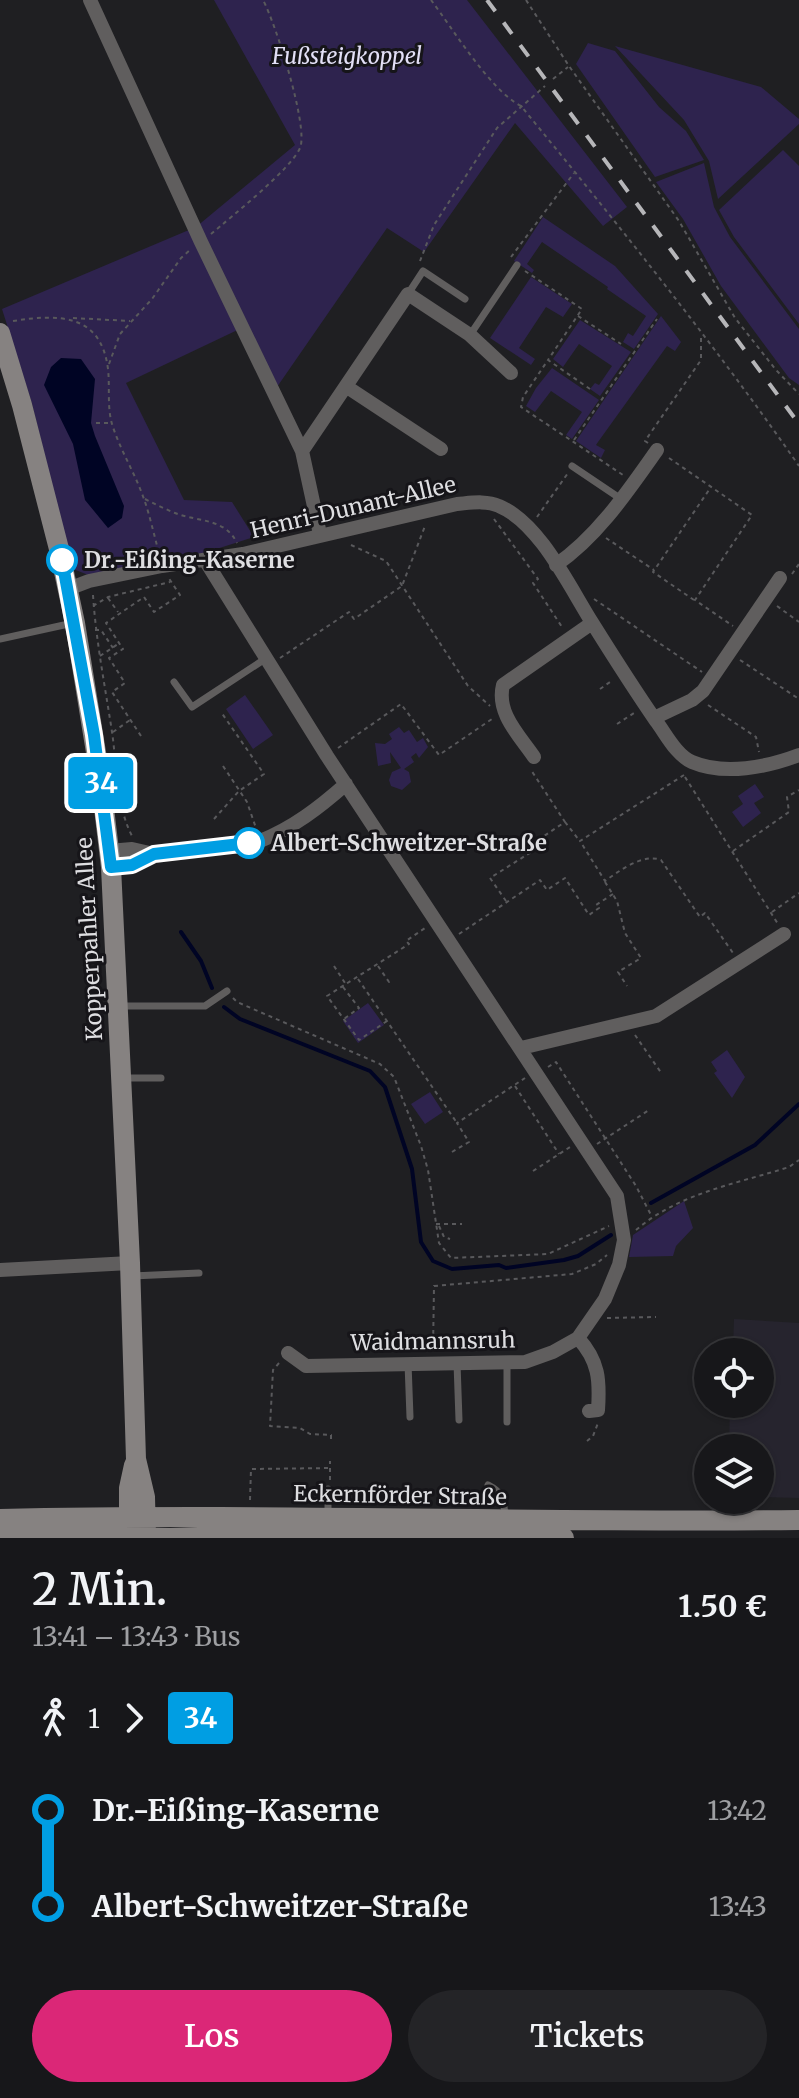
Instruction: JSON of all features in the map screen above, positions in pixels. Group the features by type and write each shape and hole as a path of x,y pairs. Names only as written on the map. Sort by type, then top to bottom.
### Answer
{"street":[{"path":"90,0 201,242 302,451 320,534"},
{"path":"302,451 408,294 470,335 511,373"},
{"name":"Kopperpahler Allee","path":"6,327 74,618 94,735 110,859 136,1459 145,1497 138,1531"},
{"path":"347,387 441,449"},
{"path":"556,565 577,550 634,483 657,450"},
{"name":"Henri-Dunant-Allee","path":"68,589 89,581 243,554 431,510 481,502 498,505 530,528 645,705 676,749 689,761 729,768 761,765 799,755"},
{"path":"205,560 327,756 584,1145"},
{"path":"654,718 696,696 712,679 780,578"},
{"path":"534,757 501,714 503,685 592,623"},
{"path":"110,859 132,865 154,854 260,841 309,815 346,784"},
{"path":"110,859 132,849 154,854"},
{"path":"521,1048 656,1016 784,934"},
{"name":"Waidmannsruh","path":"288,1353 306,1366 525,1362 553,1352 578,1338 613,1283 624,1240 617,1196 584,1145"},
{"path":"0,1270 130,1270"},
{"path":"578,1338 593,1354 599,1388 593,1411"},
{"name":"Eckernförder Straße","path":"0,1519 138,1531 250,1517 327,1526"},
{"name":"Eckernförder Straße","path":"532,1532 639,1522 688,1526 799,1520"},
{"name":"Eckernförder Straße","path":"0,1535 327,1526 498,1529 564,1538"}],"lane":[{"path":"470,335 517,265"},
{"path":"408,294 423,271 465,299"},
{"path":"572,466 621,499"},
{"path":"0,639 74,618"},
{"path":"174,682 192,707 267,662"},
{"path":"117,1006 205,1006 227,991"},
{"path":"121,1078 161,1078"},
{"path":"130,1270 199,1273"},
{"path":"507,1362 507,1422"},
{"path":"408,1363 410,1417"},
{"path":"457,1363 459,1420"},
{"path":"488,1485 499,1491 504,1501 498,1529"},
{"path":"327,1526 328,1489"}],"path":[{"path":"108,367 120,334 152,299 181,258 262,189 299,151 303,137 299,108 263,0"},
{"path":"431,0 505,96 521,106 575,172 741,382 799,466"},
{"path":"526,0 679,221 735,318 799,394"},
{"path":"553,79 569,66"},
{"path":"417,265 434,225 497,128 545,86"},
{"path":"575,172 509,259 582,309 523,397 521,407 634,483"},
{"path":"6,327 55,316 131,321"},
{"path":"578,316 621,344"},
{"path":"68,318 88,329 102,343 108,367 111,423 144,499 162,566 180,595 152,614 144,597 106,623 123,649 109,658 125,683 112,692 141,736"},
{"path":"573,441 657,319"},
{"path":"695,600 752,515 645,441 701,360 702,334"},
{"path":"548,360 590,389"},
{"path":"96,423 111,423"},
{"path":"540,512 584,449"},
{"path":"711,487 653,572 744,633"},
{"path":"144,499 177,514 213,522 232,532 243,554"},
{"path":"481,502 538,579 533,583 570,638"},
{"path":"267,662 349,612 354,619 402,586 431,510"},
{"path":"327,756 401,704 439,755 501,714 468,686 386,561 351,545 343,529"},
{"path":"594,530 655,570"},
{"path":"89,581 94,598 95,630 123,819 133,837 132,849"},
{"path":"74,618 108,597 171,582"},
{"path":"589,596 712,679"},
{"path":"108,597 119,614"},
{"path":"766,599 799,622"},
{"path":"95,630 101,630 113,648"},
{"path":"99,657 123,639"},
{"path":"730,653 799,699"},
{"path":"696,696 756,737 761,765"},
{"path":"617,724 645,705"},
{"path":"214,819 239,791 264,774 221,712"},
{"path":"112,732 130,720"},
{"path":"534,757 526,762 613,894 625,933 641,958 618,972 627,986"},
{"path":"223,766 247,802 260,841"},
{"path":"580,841 684,775 784,934"},
{"path":"732,851 789,812 787,797 799,790"},
{"path":"507,902 490,878 536,849 532,844 565,822"},
{"path":"605,881 625,867 654,857 661,860 700,917 705,913 740,964"},
{"path":"450,940 540,880 547,890 565,878 589,915 599,908 596,905 613,894"},
{"path":"771,912 799,893"},
{"path":"387,1021 359,1040 327,996 409,944 406,941 436,920"},
{"path":"716,938 720,935"},
{"path":"377,965 389,982 392,980"},
{"path":"334,966 359,1008 344,1019"},
{"path":"358,978 469,1142 452,1152"},
{"path":"227,991 237,1002 380,1064 394,1077 428,1170 439,1243 451,1258 548,1254 587,1238 621,1219"},
{"path":"627,1024 662,1074"},
{"path":"457,1123 514,1085 556,1062 636,1186 651,1216"},
{"path":"514,1085 559,1154"},
{"path":"533,1171 559,1154 605,1138 649,1110"},
{"path":"432,1363 434,1286 572,1274 596,1264 651,1216 681,1200 798,1162"},
{"path":"437,1224 462,1224"},
{"path":"437,1224 444,1237 450,1239"},
{"path":"596,1313 603,1318 656,1317"},
{"path":"288,1353 273,1370 270,1426 300,1428 310,1434 331,1435 331,1439"},
{"path":"587,1441 598,1426 593,1411"},
{"path":"328,1489 330,1461"},
{"path":"250,1517 251,1469 330,1468"},
{"path":"251,1488 256,1488"}],"shaded area":[{"path":"734,1319 799,1323 799,1498 774,1497 774,1434 729,1434 730,1418 774,1418 774,1338 733,1338"}],"green space":[{"name":"Fußsteigkoppel","path":"214,0 467,0 627,207 603,226 515,123 424,252 387,228 277,387 248,325 126,383 184,500 232,502 254,537 207,552 91,576 73,569 32,404 2,309 196,227 295,145"},
{"path":"588,43 615,51 659,107 686,131 704,160 655,177 576,64"},
{"path":"615,46 761,87 799,119 799,124 718,199 709,161 684,120"},
{"path":"783,150 799,166 799,324 734,237 719,210"},
{"path":"704,163 714,207 730,237 799,329 799,385 789,378 721,286 683,219 656,182"},
{"path":"543,217 615,266 658,314 634,349 623,342 628,333 633,336 646,316 608,287 542,242 527,264 534,270 532,273 514,261"},
{"path":"531,277 572,304 563,317 546,307 519,348 535,359 531,365 490,338"},
{"path":"661,316 681,342 675,351 667,346 598,442 596,445 605,450 601,458 576,441"},
{"path":"580,320 631,352 600,396 590,389 595,383 599,385 612,366 579,344 563,367 553,359"},
{"path":"552,368 599,400 572,439 566,435 582,412 551,391 535,412 526,406"},
{"path":"245,695 273,735 253,749 226,709"},
{"path":"399,727 404,733 409,730 417,742 423,738 428,747 419,758 416,753 411,757 414,762 404,769 409,772 411,782 402,790 391,786 389,780 392,772 401,768 390,752 391,763 378,766 375,743 385,744 392,739 389,734"},
{"path":"755,784 764,797 754,803 761,813 743,827 732,812 743,804 738,796"},
{"path":"368,1003 384,1025 358,1043 343,1021"},
{"path":"727,1050 745,1077 732,1098 714,1073 717,1071 711,1062"},
{"path":"430,1092 443,1112 425,1124 411,1104"},
{"path":"684,1201 693,1228 676,1246 673,1256 629,1257 633,1235"}],"water":[{"path":"61,358 81,359 95,379 91,423 124,506 122,518 108,528 85,500 73,444 44,385 51,367"}],"waterway":[{"path":"181,932 201,961 212,988"},
{"path":"224,1007 240,1019 370,1071 385,1087 412,1169 421,1242 433,1261 452,1269 499,1265 506,1268 564,1260 578,1256 611,1235"},
{"path":"651,1203 755,1145 799,1104"}],"railway":[{"path":"487,0 799,424"}],"bus line":[{"name":"34","path":"62,560 94,735 111,867 132,865 154,854 249,843"}],"place":[{"name":"Dr.-Eißing-Kaserne","path":"62,560"},
{"name":"Albert-Schweitzer-Straße","path":"249,843"}]}
